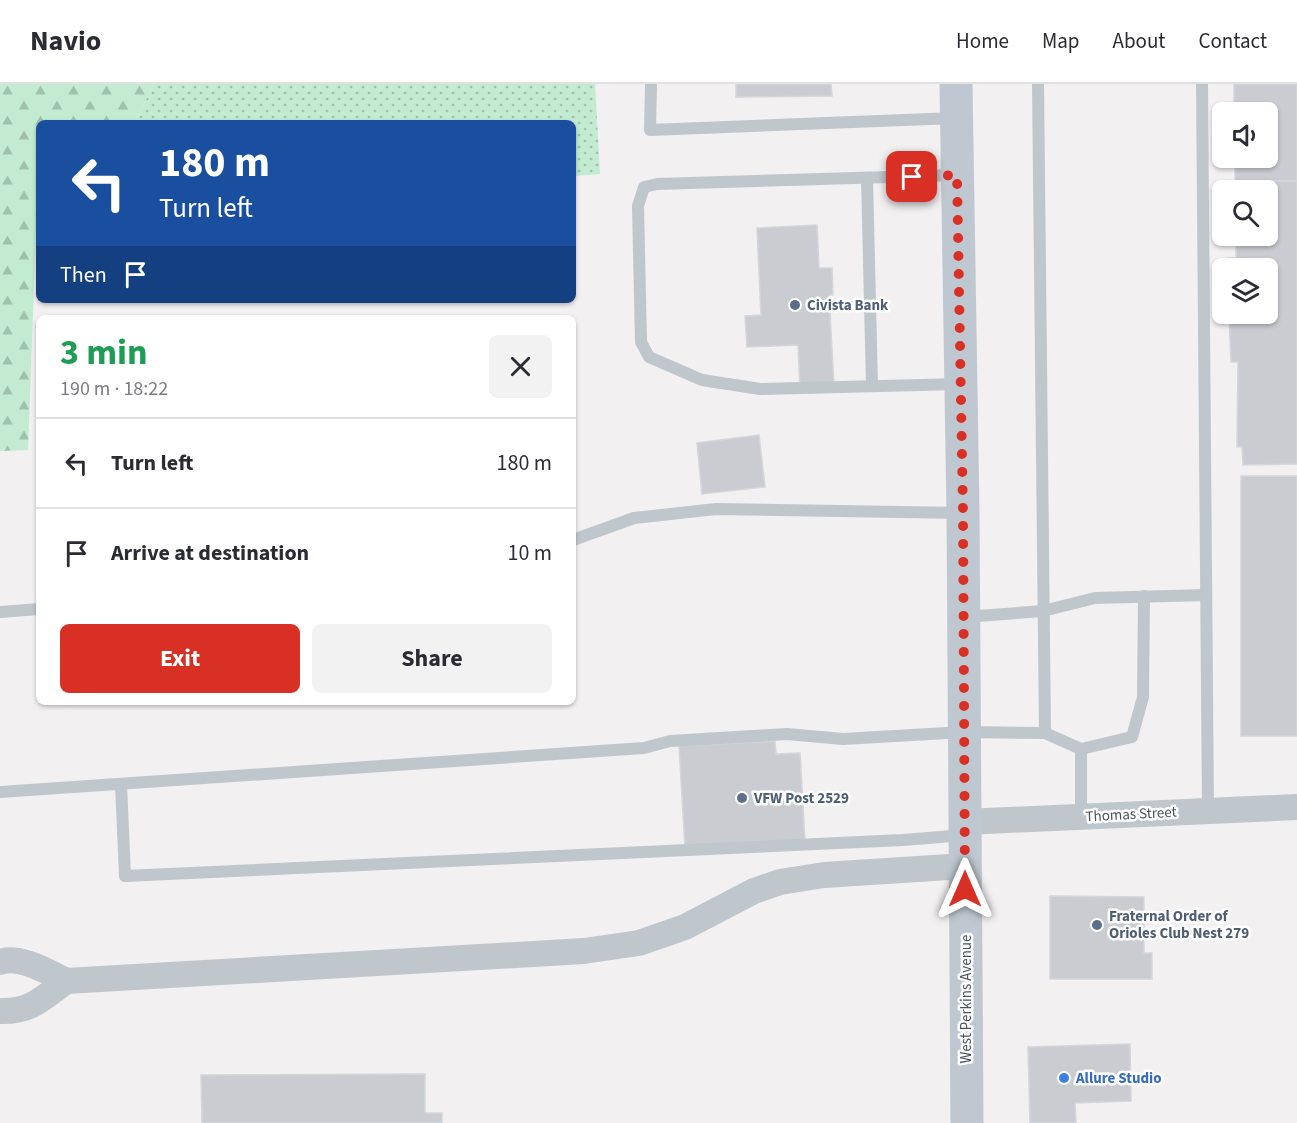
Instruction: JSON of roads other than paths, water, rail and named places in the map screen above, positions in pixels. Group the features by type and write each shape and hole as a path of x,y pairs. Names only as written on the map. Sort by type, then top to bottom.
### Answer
{"main road":[{"name":"West Perkins Avenue","path":"956,84 963,513 967,1123"}],"street":[{"name":"Thomas Street","path":"66,981 584,951 639,943 685,927 754,891 780,882 824,875 1081,816 1297,807"},
{"path":"0,962 6,960 32,964 66,981 31,1006 0,1011"}],"lane":[{"path":"651,84 650,130 956,118"},
{"path":"1038,84 1045,733"},
{"path":"1202,84 1208,811"},
{"path":"957,175 657,184 644,188 638,206 640,342 649,357 702,380 760,389 961,384"},
{"path":"867,178 872,386"},
{"path":"576,539 634,518 716,509 963,513"},
{"path":"964,617 1043,611 1095,598 1206,595"},
{"path":"0,792 644,748 670,741 787,734 843,739 964,732 1045,733 1081,749 1132,737 1143,697 1144,596"},
{"path":"0,612 36,609"},
{"path":"1081,749 1081,816"},
{"path":"121,784 125,876 892,840 965,841"}],"place":[{"name":"Civista Bank","path":"795,305"},
{"name":"VFW Post 2529","path":"742,798"},
{"name":"Fraternal Order of Orioles Club Nest 279","path":"1097,925"},
{"name":"Allure Studio","path":"1064,1078"}]}
